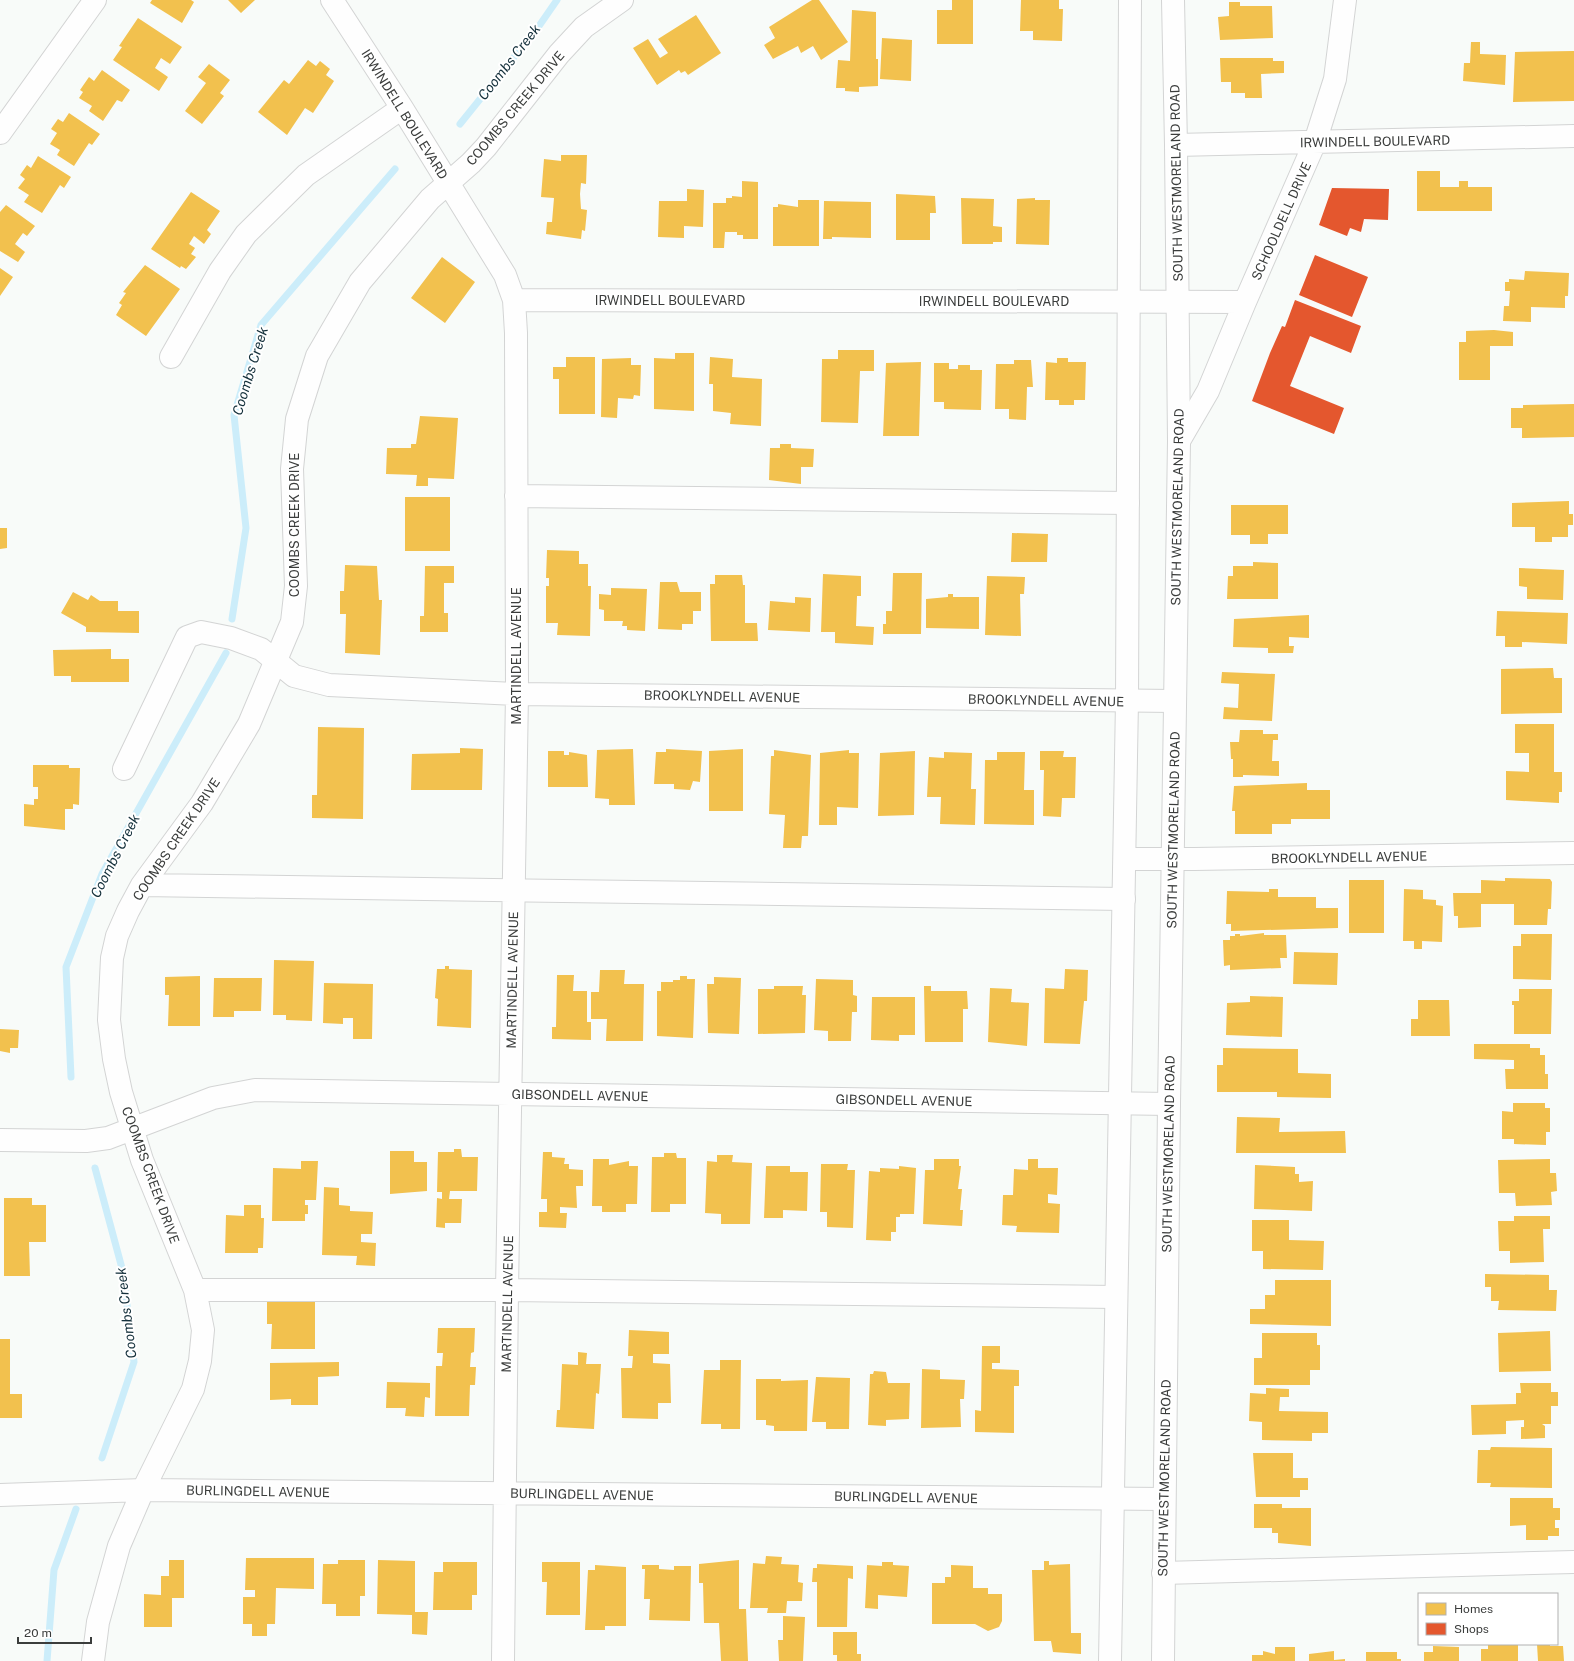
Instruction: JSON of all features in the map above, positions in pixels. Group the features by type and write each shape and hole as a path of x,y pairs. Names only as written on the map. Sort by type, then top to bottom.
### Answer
{"street":[{"path":"0,132 95,0"},
{"name":"IRWINDELL BOULEVARD","path":"332,0 402,108 505,275 514,300 1178,302"},
{"name":"COOMBS CREEK DRIVE","path":"93,1661 98,1622 118,1546 143,1490 192,1389 200,1361 203,1330 195,1290 132,1130 121,1092 114,1059 109,1020 112,958 117,936 142,885 202,803 230,759 249,724 292,622 296,586 292,469 298,419 317,356 360,282 430,199 471,163 486,147 559,54 584,27 622,0"},
{"path":"1110,1661 1127,700 1130,0"},
{"name":"SOUTH WESTMORELAND ROAD","path":"1163,1661 1174,701 1179,441 1173,0"},
{"name":"SCHOOLDELL DRIVE","path":"1179,441 1208,391 1315,142 1335,80 1345,0"},
{"path":"171,357 220,271 246,234 306,175 402,108"},
{"name":"IRWINDELL BOULEVARD","path":"1176,145 1574,136"},
{"name":"MARTINDELL AVENUE","path":"503,1661 507,1290 517,694 516,333 514,300"},
{"path":"1178,302 1245,302"},
{"path":"516,496 1128,503"},
{"path":"124,769 187,637 201,632 231,638 261,648 276,662"},
{"name":"BROOKLYNDELL AVENUE","path":"276,662 294,676 329,685 517,694 1174,701"},
{"name":"BROOKLYNDELL AVENUE","path":"1125,859 1574,853"},
{"path":"142,885 1124,899"},
{"name":"GIBSONDELL AVENUE","path":"0,1140 86,1141 108,1138 213,1098 255,1090 1169,1104"},
{"path":"195,1290 507,1290 1116,1297"},
{"name":"BURLINGDELL AVENUE","path":"0,1495 143,1490 1164,1500"},
{"path":"1163,1573 1574,1562"}],"building: Homes":[{"path":"152,0 191,0 194,2 182,23 150,3"},
{"path":"228,0 255,0 241,13"},
{"path":"812,0 819,0 848,42 821,60 813,46 801,53 798,46 773,59 764,45 775,38 769,27"},
{"path":"952,0 973,0 973,44 937,44 937,10 952,10"},
{"path":"1021,0 1059,0 1059,9 1063,9 1062,41 1033,40 1033,31 1020,31"},
{"path":"1229,2 1240,2 1240,6 1272,6 1273,38 1220,40 1218,17 1229,16"},
{"path":"852,10 876,12 876,59 878,59 878,86 859,87 859,92 845,91 845,88 836,88 838,60 850,61"},
{"path":"696,15 721,53 688,75 685,71 681,73 679,70 657,85 633,48 648,39 660,58 668,53 658,39"},
{"path":"138,18 182,47 170,64 161,58 155,68 168,77 159,91 113,60 122,47 119,46"},
{"path":"882,38 912,40 911,81 880,79"},
{"path":"1471,42 1480,42 1480,54 1506,55 1505,85 1463,81 1464,63 1470,63"},
{"path":"1574,51 1574,101 1513,102 1515,52"},
{"path":"1220,58 1273,58 1273,61 1284,61 1284,73 1261,74 1262,98 1245,98 1245,93 1231,93 1231,82 1221,82"},
{"path":"308,60 316,66 320,61 330,69 326,75 334,81 313,113 305,108 287,135 258,112 284,80 289,84"},
{"path":"209,64 230,80 220,93 224,96 202,124 185,111 206,83 198,77"},
{"path":"102,70 130,90 122,102 117,100 103,121 89,111 92,106 79,98 83,92 80,90 89,77 94,81"},
{"path":"69,113 100,134 92,145 89,143 74,166 57,155 60,150 50,144 57,133 51,129 58,119 63,122"},
{"path":"561,155 587,155 586,184 581,183 580,194 581,209 587,210 585,231 582,230 581,239 546,234 547,222 552,222 554,198 541,197 544,159 561,161"},
{"path":"38,156 71,177 64,188 60,185 42,213 24,202 29,195 18,188 25,179 20,175 27,165 31,168"},
{"path":"1417,171 1440,171 1440,187 1459,187 1459,181 1468,181 1468,187 1492,187 1492,211 1417,211"},
{"path":"742,181 758,182 758,239 743,239 743,235 737,235 737,232 725,232 724,248 713,248 713,203 726,203 726,198 732,198 732,196 742,197"},
{"path":"687,189 704,190 703,227 684,226 684,238 658,237 659,201 687,201"},
{"path":"191,192 220,211 207,230 211,234 204,244 194,236 189,244 195,248 191,254 196,257 186,269 181,266 180,268 151,249"},
{"path":"896,194 935,196 936,213 930,213 930,240 896,240"},
{"path":"961,198 994,199 993,226 1002,227 1002,242 993,242 993,244 962,244"},
{"path":"1035,198 1035,200 1050,200 1049,245 1016,244 1017,199"},
{"path":"798,200 819,200 819,246 773,246 773,207 778,207 778,204 798,207"},
{"path":"824,201 871,202 871,238 832,237 832,239 823,239"},
{"path":"6,205 35,226 27,236 23,233 15,244 25,252 18,262 0,251 0,212"},
{"path":"442,257 475,282 445,323 411,298"},
{"path":"145,265 180,289 146,336 116,315 122,305 119,303 126,293 123,292"},
{"path":"0,268 13,277 0,296"},
{"path":"1525,271 1569,273 1568,296 1565,296 1565,308 1531,307 1531,322 1503,321 1504,306 1509,306 1510,291 1505,291 1505,282 1509,282 1509,279 1524,280"},
{"path":"1494,330 1513,332 1513,346 1490,346 1490,380 1459,380 1459,342 1466,342 1466,331"},
{"path":"838,350 874,350 874,371 860,371 858,423 821,422 822,359 838,359"},
{"path":"675,353 694,353 694,411 654,409 654,358 675,359"},
{"path":"566,357 595,357 595,414 559,414 559,379 553,379 553,367 566,367"},
{"path":"710,357 733,359 732,377 762,379 761,426 730,424 731,413 713,411 713,384 709,384"},
{"path":"631,358 631,365 641,365 640,396 634,395 633,399 618,398 617,418 601,417 602,359"},
{"path":"1057,358 1068,358 1068,362 1086,362 1085,400 1074,400 1074,405 1059,405 1059,400 1045,400 1046,362 1057,363"},
{"path":"1014,360 1031,360 1033,387 1027,387 1026,420 1009,419 1009,409 995,409 996,364 1014,364"},
{"path":"921,362 919,436 883,436 886,363"},
{"path":"934,363 949,363 949,369 958,369 958,365 970,365 970,370 982,370 981,410 944,409 944,402 934,402"},
{"path":"1574,404 1574,437 1522,438 1522,428 1511,428 1511,408 1523,408 1523,405"},
{"path":"420,416 458,418 454,479 428,478 428,486 416,486 417,475 386,474 387,448 411,448 411,444 416,444"},
{"path":"780,444 791,444 791,448 814,449 813,467 801,467 801,484 769,480 770,448 780,448"},
{"path":"405,497 450,497 450,551 405,551"},
{"path":"1569,501 1569,514 1573,514 1573,525 1568,525 1568,537 1552,537 1552,542 1535,542 1535,527 1512,527 1512,503"},
{"path":"1231,505 1288,505 1288,534 1268,534 1268,544 1250,544 1250,535 1231,535"},
{"path":"0,528 7,528 7,548 0,549"},
{"path":"1012,533 1048,534 1047,562 1011,562"},
{"path":"547,550 579,551 579,564 588,564 588,586 591,586 590,636 557,635 558,623 546,623 546,586 549,586 549,578 546,578"},
{"path":"1253,562 1278,563 1278,599 1227,599 1228,576 1233,576 1233,566 1253,566"},
{"path":"345,565 377,566 379,600 382,600 380,655 345,653 346,614 340,614 340,591 344,591"},
{"path":"425,566 454,566 454,583 444,583 444,613 448,613 448,632 420,632 420,616 424,616"},
{"path":"1519,568 1564,570 1563,600 1527,599 1527,587 1519,586"},
{"path":"893,573 922,573 921,634 883,634 883,624 886,624 886,611 892,611"},
{"path":"823,574 861,576 861,596 857,596 856,626 874,627 873,645 835,643 835,632 821,632"},
{"path":"715,575 742,575 743,585 745,585 745,623 757,623 758,641 711,641 710,584 715,584"},
{"path":"987,576 1025,577 1024,594 1020,594 1021,636 985,635"},
{"path":"660,582 677,582 680,592 701,592 701,611 693,611 693,624 682,624 682,630 658,629"},
{"path":"611,588 647,589 645,631 627,630 627,626 622,626 623,621 604,621 604,610 599,609 599,594 611,595"},
{"path":"73,592 88,600 91,595 100,601 118,601 118,611 139,611 139,633 86,632 86,627 61,613"},
{"path":"948,594 953,594 953,597 979,597 979,629 926,628 926,599 948,597"},
{"path":"795,597 811,598 810,632 768,630 770,601 795,603"},
{"path":"1497,611 1568,613 1567,644 1522,642 1522,647 1505,647 1505,636 1496,636"},
{"path":"1309,615 1309,638 1289,637 1289,646 1294,646 1293,653 1268,653 1268,648 1233,647 1234,619"},
{"path":"111,649 111,659 129,659 129,682 71,682 71,676 54,676 53,650"},
{"path":"1553,668 1554,678 1562,678 1562,713 1501,714 1501,669"},
{"path":"1222,672 1275,674 1272,721 1223,719 1224,707 1238,708 1239,684 1221,683"},
{"path":"1515,724 1554,724 1554,772 1562,772 1562,792 1559,792 1559,803 1506,800 1506,771 1529,772 1529,753 1515,753"},
{"path":"318,727 364,728 363,819 312,818 312,795 317,795"},
{"path":"1240,730 1263,730 1263,734 1278,734 1278,740 1273,740 1272,761 1279,761 1279,776 1243,775 1243,777 1233,777 1233,759 1231,759 1230,742 1239,742"},
{"path":"460,748 483,749 482,790 411,790 412,754 460,753"},
{"path":"633,749 635,805 609,805 609,799 595,798 597,750"},
{"path":"666,749 702,751 700,782 693,781 690,790 674,789 674,784 654,784 656,752 666,752"},
{"path":"743,749 743,811 709,811 709,751"},
{"path":"774,750 811,755 808,836 802,836 801,848 783,848 785,815 769,814 771,756 774,756"},
{"path":"849,750 849,753 859,753 858,808 837,807 837,825 819,825 820,753"},
{"path":"548,751 564,751 564,755 569,755 569,752 587,755 588,787 548,787"},
{"path":"915,751 914,815 878,816 880,753"},
{"path":"1040,751 1064,751 1063,757 1076,757 1075,798 1062,798 1061,817 1043,816 1044,770 1040,770"},
{"path":"944,752 972,753 971,789 976,789 975,825 940,824 941,797 927,797 929,757 944,758"},
{"path":"997,752 1025,752 1024,790 1034,790 1034,825 984,824 985,760 997,760"},
{"path":"33,765 69,765 69,768 80,768 79,805 73,804 73,809 65,809 65,830 24,826 24,804 34,805 34,799 38,799 38,787 33,787"},
{"path":"1307,783 1307,790 1330,790 1330,819 1291,819 1291,824 1272,824 1272,834 1235,834 1235,811 1232,811 1234,786"},
{"path":"1505,878 1550,879 1552,882 1551,909 1548,909 1547,925 1514,925 1514,904 1481,904 1481,927 1458,928 1458,916 1454,916 1453,893 1481,893 1481,880 1505,881"},
{"path":"1349,880 1384,880 1384,933 1349,933"},
{"path":"1269,889 1278,889 1278,897 1316,897 1316,908 1338,908 1338,928 1231,931 1231,924 1226,924 1227,891 1269,892"},
{"path":"1404,889 1423,890 1423,899 1436,900 1436,905 1443,906 1442,942 1422,941 1422,949 1414,949 1414,941 1403,941"},
{"path":"1264,933 1264,935 1286,935 1287,958 1280,958 1281,968 1230,970 1230,965 1224,966 1223,940 1230,940 1230,936 1235,936 1235,934 1240,934 1240,936"},
{"path":"1521,934 1552,934 1551,980 1513,979 1513,946 1521,946"},
{"path":"1294,952 1338,953 1337,985 1293,984"},
{"path":"274,960 314,961 312,1021 286,1020 286,1015 273,1015"},
{"path":"445,966 449,966 449,969 472,970 471,1028 437,1026 438,999 435,998 437,969 445,969"},
{"path":"1065,969 1088,970 1087,1001 1084,1001 1080,1044 1044,1043 1045,988 1064,989"},
{"path":"600,970 625,970 624,984 644,984 643,1041 606,1041 607,1019 591,1019 591,992 599,992"},
{"path":"557,975 574,975 573,991 587,991 587,1022 591,1022 591,1040 552,1039 552,1027 556,1027"},
{"path":"200,976 200,1026 168,1026 169,995 165,995 165,977"},
{"path":"680,976 687,976 687,979 695,979 693,1038 657,1036 657,991 661,991 661,982 673,982 673,980 680,980"},
{"path":"714,977 741,978 739,1034 708,1033 707,984 714,984"},
{"path":"214,978 262,978 261,1011 234,1011 234,1017 213,1017"},
{"path":"816,979 853,980 853,995 857,996 857,1012 852,1012 851,1041 828,1041 828,1031 814,1030"},
{"path":"324,983 373,984 372,1039 353,1039 353,1018 343,1018 343,1024 323,1023"},
{"path":"774,986 803,986 802,995 806,995 805,1033 758,1034 758,989 774,989"},
{"path":"924,986 931,986 931,991 967,991 968,1009 963,1009 963,1042 925,1042"},
{"path":"990,988 1012,989 1011,1002 1029,1003 1027,1046 988,1042"},
{"path":"1519,989 1552,989 1551,1034 1514,1034 1514,1005 1512,1005 1512,1001 1519,1001"},
{"path":"1250,996 1283,997 1282,1037 1226,1035 1227,1003 1250,1002"},
{"path":"872,997 915,997 915,1035 899,1035 899,1041 871,1040"},
{"path":"1418,1000 1449,1000 1450,1036 1411,1036 1411,1019 1418,1019"},
{"path":"0,1029 19,1030 18,1048 10,1048 10,1053 0,1051"},
{"path":"1474,1044 1530,1044 1530,1048 1540,1048 1540,1055 1545,1055 1545,1074 1548,1074 1548,1089 1506,1089 1505,1069 1514,1069 1514,1060 1474,1059"},
{"path":"1223,1048 1298,1049 1298,1073 1331,1074 1331,1098 1277,1097 1277,1092 1217,1092 1217,1065 1223,1065"},
{"path":"1513,1103 1545,1103 1545,1108 1550,1108 1550,1132 1546,1132 1546,1145 1514,1144 1514,1139 1502,1139 1502,1111 1513,1112"},
{"path":"1237,1117 1280,1118 1279,1132 1345,1131 1346,1153 1236,1153"},
{"path":"454,1149 461,1149 462,1157 478,1157 477,1191 450,1191 449,1199 462,1199 461,1223 445,1223 445,1228 436,1227 437,1198 442,1199 442,1192 437,1192 438,1152 454,1152"},
{"path":"390,1151 414,1151 414,1162 427,1162 427,1191 390,1194"},
{"path":"543,1152 552,1152 552,1157 565,1158 564,1164 569,1164 569,1169 583,1170 583,1186 576,1186 577,1208 560,1207 560,1213 567,1213 566,1228 539,1227 539,1212 547,1212 547,1199 541,1199"},
{"path":"664,1153 676,1153 677,1158 686,1158 686,1204 670,1204 670,1212 651,1212 652,1157 664,1157"},
{"path":"717,1155 733,1155 732,1162 752,1163 750,1224 721,1224 721,1214 705,1213 707,1161 717,1162"},
{"path":"593,1159 609,1159 609,1165 629,1161 629,1166 638,1166 637,1204 626,1204 626,1212 602,1212 602,1206 592,1206"},
{"path":"934,1159 959,1159 959,1166 961,1166 958,1189 962,1189 960,1210 963,1210 962,1226 923,1224 925,1170 934,1170"},
{"path":"1028,1159 1038,1159 1038,1168 1058,1168 1057,1195 1048,1194 1048,1203 1060,1204 1059,1233 1016,1232 1017,1226 1002,1225 1003,1195 1013,1195 1014,1169 1028,1170"},
{"path":"1550,1159 1550,1173 1556,1173 1557,1191 1551,1192 1552,1205 1516,1206 1515,1193 1499,1193 1498,1160"},
{"path":"301,1161 318,1161 316,1200 305,1200 305,1205 308,1205 308,1214 305,1214 305,1221 272,1221 273,1168 301,1169"},
{"path":"821,1164 848,1164 847,1170 855,1170 853,1228 827,1227 827,1212 820,1212"},
{"path":"1255,1165 1295,1167 1295,1174 1299,1174 1299,1182 1313,1181 1312,1211 1254,1209"},
{"path":"766,1166 790,1166 790,1172 808,1172 807,1211 783,1210 783,1218 764,1218"},
{"path":"899,1166 916,1168 914,1214 900,1214 900,1217 896,1217 896,1232 891,1232 891,1241 866,1240 869,1171 880,1172 880,1168 899,1169"},
{"path":"324,1187 339,1188 339,1205 350,1206 350,1211 373,1212 372,1234 361,1234 361,1242 376,1243 375,1266 356,1265 357,1256 322,1255"},
{"path":"4,1198 32,1198 32,1205 46,1205 46,1242 29,1242 30,1276 4,1276"},
{"path":"244,1205 261,1205 261,1218 264,1218 263,1248 258,1248 258,1253 225,1253 226,1215 244,1216"},
{"path":"1514,1216 1550,1216 1550,1229 1543,1229 1544,1262 1510,1263 1510,1251 1499,1251 1498,1221 1514,1221"},
{"path":"1252,1220 1289,1220 1289,1240 1324,1241 1323,1270 1263,1269 1263,1251 1252,1251"},
{"path":"1485,1274 1549,1275 1549,1290 1557,1290 1556,1311 1498,1310 1499,1301 1491,1301 1491,1287 1485,1287"},
{"path":"1275,1280 1331,1280 1331,1326 1250,1324 1250,1309 1265,1309 1265,1295 1275,1295"},
{"path":"267,1301 315,1301 315,1349 271,1349 272,1324 267,1324"},
{"path":"438,1328 475,1328 474,1352 471,1353 470,1367 476,1367 475,1385 470,1385 469,1416 435,1416 436,1366 442,1366 443,1353 437,1353"},
{"path":"629,1330 669,1332 669,1354 653,1354 653,1363 670,1364 671,1403 658,1403 658,1419 622,1418 621,1368 632,1368 633,1356 628,1356"},
{"path":"1550,1331 1551,1371 1499,1372 1498,1333"},
{"path":"1262,1333 1317,1333 1317,1345 1320,1345 1320,1370 1310,1370 1310,1385 1254,1385 1254,1358 1262,1358"},
{"path":"0,1339 10,1339 10,1394 22,1394 22,1418 0,1418"},
{"path":"982,1346 1000,1346 1000,1363 992,1363 992,1369 1019,1370 1019,1386 1014,1386 1014,1433 975,1432 975,1410 981,1411"},
{"path":"578,1352 587,1353 586,1364 601,1364 599,1394 596,1393 594,1429 556,1427 557,1410 560,1410 562,1364 578,1365"},
{"path":"720,1360 741,1360 740,1429 721,1429 721,1424 701,1424 704,1370 720,1370"},
{"path":"339,1362 339,1376 318,1377 318,1405 291,1405 291,1399 270,1400 270,1363"},
{"path":"922,1369 940,1370 940,1379 965,1380 964,1399 960,1399 961,1427 921,1428"},
{"path":"874,1371 886,1372 888,1383 910,1383 909,1419 886,1420 886,1426 868,1425 870,1374 873,1374"},
{"path":"816,1377 850,1378 849,1429 826,1429 826,1422 812,1422"},
{"path":"756,1379 781,1379 781,1381 808,1380 807,1431 774,1431 774,1426 766,1425 766,1420 756,1420"},
{"path":"387,1382 430,1383 430,1398 425,1397 424,1417 405,1416 406,1408 386,1408"},
{"path":"1520,1383 1551,1383 1551,1392 1558,1392 1558,1406 1551,1406 1551,1424 1542,1424 1545,1426 1545,1438 1521,1439 1521,1427 1524,1427 1524,1420 1506,1421 1506,1434 1472,1435 1471,1405 1516,1404 1516,1393 1521,1393"},
{"path":"1266,1388 1289,1389 1289,1397 1280,1397 1279,1411 1328,1412 1328,1433 1312,1433 1312,1441 1262,1440 1262,1422 1249,1421 1250,1393 1266,1394"},
{"path":"1491,1447 1552,1448 1552,1488 1490,1487 1491,1483 1477,1483 1478,1450 1490,1450"},
{"path":"1253,1453 1293,1453 1293,1478 1308,1478 1308,1490 1300,1490 1300,1497 1256,1497"},
{"path":"1510,1498 1553,1498 1553,1508 1560,1508 1560,1520 1555,1520 1555,1528 1559,1528 1559,1536 1548,1536 1548,1540 1526,1540 1526,1525 1510,1526"},
{"path":"1254,1504 1282,1504 1282,1508 1311,1508 1311,1546 1278,1543 1278,1533 1272,1533 1272,1528 1254,1528"},
{"path":"766,1556 782,1557 781,1564 799,1565 798,1582 803,1583 802,1601 787,1601 786,1613 767,1613 768,1608 750,1608 753,1563 765,1564"},
{"path":"246,1558 314,1558 314,1589 276,1588 275,1624 267,1624 267,1636 252,1636 252,1624 243,1624 243,1597 255,1597 255,1590 245,1590"},
{"path":"169,1560 184,1560 184,1598 172,1598 172,1627 144,1627 144,1594 161,1595 161,1576 169,1576"},
{"path":"338,1560 365,1560 365,1596 360,1596 360,1616 336,1616 336,1604 322,1604 323,1564 338,1564"},
{"path":"378,1560 415,1561 415,1612 428,1612 427,1635 412,1634 412,1615 377,1614"},
{"path":"739,1560 739,1609 746,1609 748,1661 721,1661 719,1623 704,1623 703,1583 699,1583 699,1564"},
{"path":"1044,1561 1049,1561 1049,1565 1070,1564 1071,1633 1081,1633 1081,1654 1053,1652 1051,1641 1034,1641 1032,1570 1044,1570"},
{"path":"443,1562 477,1562 477,1595 472,1595 472,1610 433,1610 434,1572 443,1572"},
{"path":"542,1562 580,1562 580,1615 546,1615 547,1582 542,1582"},
{"path":"882,1562 893,1562 893,1565 909,1566 907,1597 878,1595 878,1609 865,1608 867,1565 882,1566"},
{"path":"817,1564 853,1566 853,1579 848,1578 847,1627 817,1627 817,1582 812,1582 813,1568 817,1568"},
{"path":"595,1565 626,1567 626,1626 605,1626 605,1630 585,1630 588,1570 595,1570"},
{"path":"642,1565 659,1565 659,1569 674,1570 674,1566 691,1566 690,1621 649,1620 650,1599 644,1599 645,1569 642,1569"},
{"path":"951,1565 973,1566 973,1588 988,1588 988,1594 1002,1594 1002,1621 999,1627 988,1631 975,1624 932,1624 932,1583 945,1583 945,1577 951,1577"},
{"path":"783,1616 805,1617 803,1661 779,1661 778,1640 783,1640"},
{"path":"833,1632 857,1632 857,1654 861,1654 861,1661 837,1661 837,1655 833,1655"},
{"path":"1488,1645 1518,1645 1518,1661 1481,1661 1481,1649 1488,1649"},
{"path":"1537,1645 1563,1646 1564,1661 1538,1661"},
{"path":"1433,1646 1459,1647 1459,1661 1424,1661 1424,1652 1433,1652"},
{"path":"1275,1647 1295,1647 1295,1661 1252,1661 1252,1655 1263,1655 1263,1651 1275,1654"},
{"path":"1334,1651 1334,1660 1345,1659 1345,1661 1309,1661 1309,1654"},
{"path":"1366,1652 1397,1652 1397,1659 1401,1659 1401,1661 1366,1661"}],"building: Shops":[{"path":"1332,188 1389,189 1388,220 1364,219 1361,232 1350,228 1347,236 1319,225"},
{"path":"1315,255 1368,277 1352,317 1299,295"},
{"path":"1295,300 1361,326 1351,353 1310,336 1290,386 1344,408 1334,434 1252,401 1270,353 1282,326 1285,327"}],"waterway":[{"name":"Coombs Creek","path":"460,124 539,26 557,0"},
{"name":"Coombs Creek","path":"232,619 246,528 234,415 261,325 395,169"},
{"name":"Coombs Creek","path":"71,1077 66,967 102,874 226,653"},
{"name":"Coombs Creek","path":"95,1168 123,1272 134,1362 102,1458"},
{"name":"Coombs Creek","path":"47,1661 54,1570 76,1509"}]}
